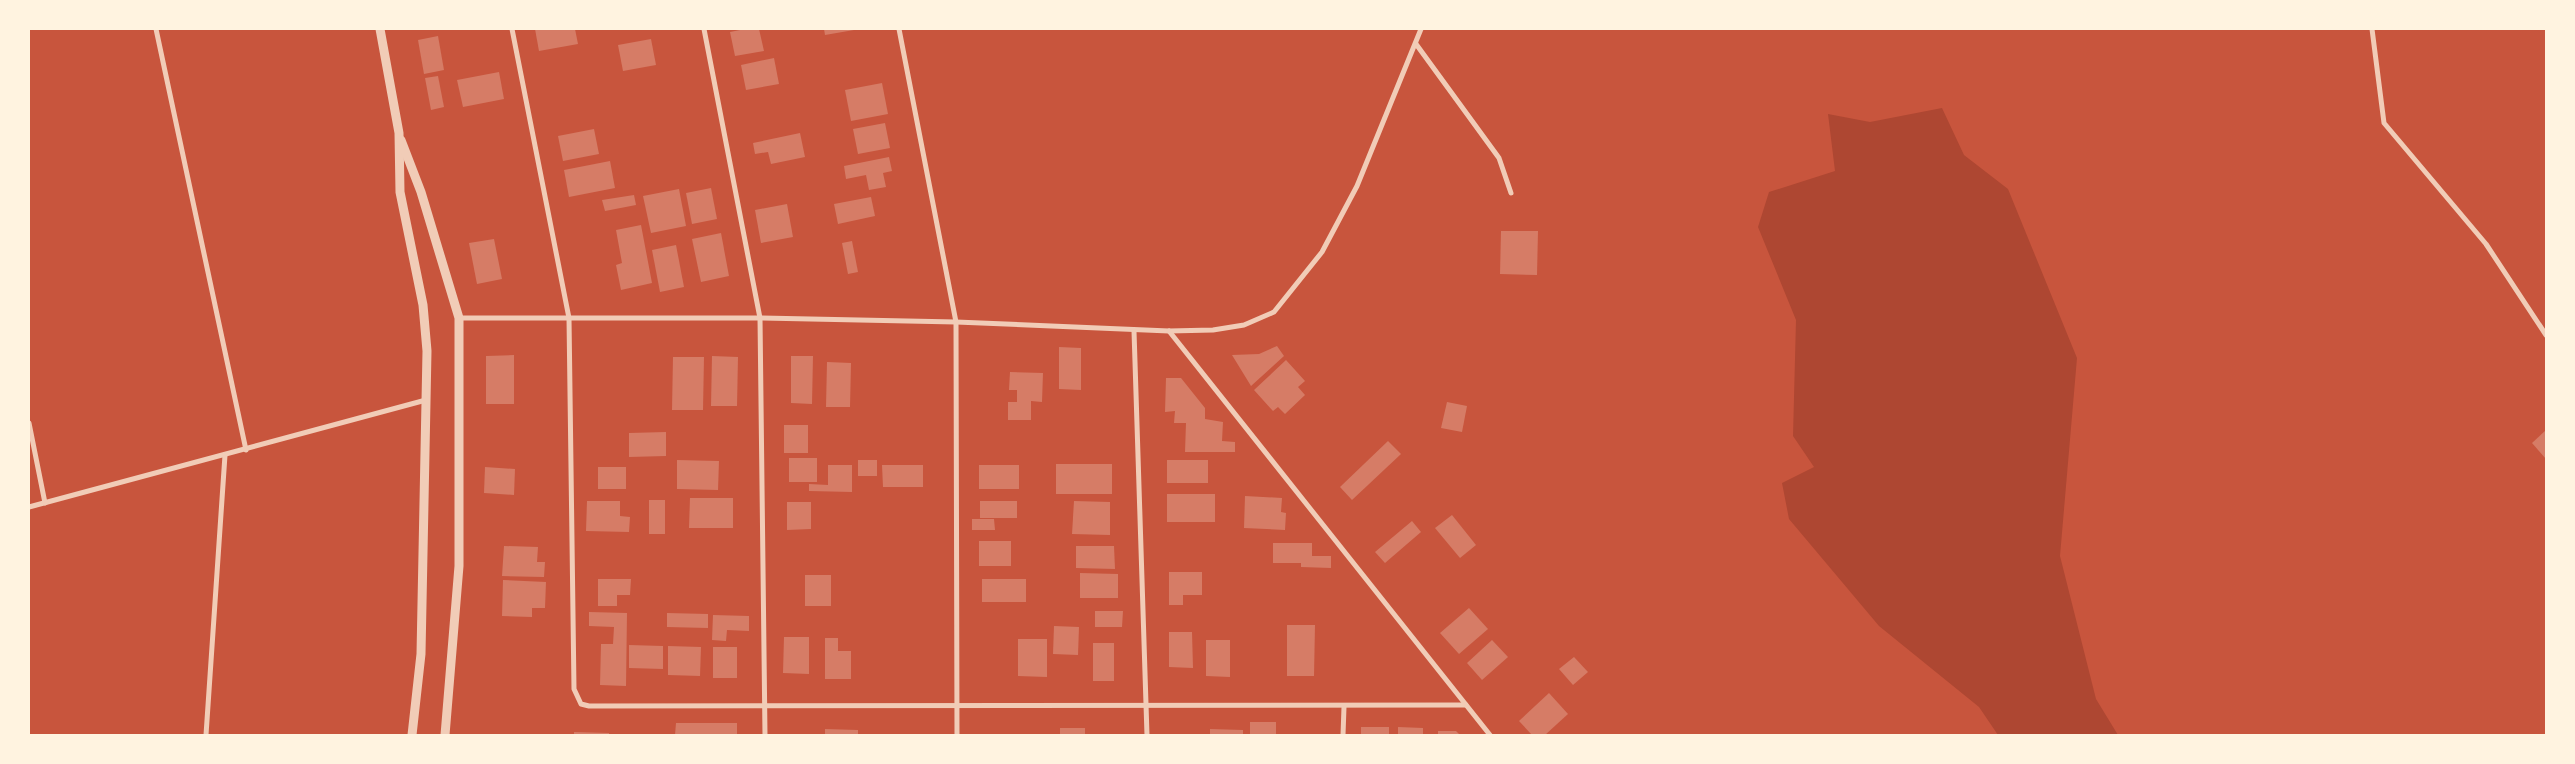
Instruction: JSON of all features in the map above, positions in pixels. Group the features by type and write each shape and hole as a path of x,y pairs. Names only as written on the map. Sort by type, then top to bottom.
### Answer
{"street":[{"path":"156,29 246,450"},
{"path":"380,29 399,134 400,192 423,305 427,351 421,654 412,735"},
{"path":"512,29 569,318 574,689 582,704 589,706 1344,707 1466,705"},
{"path":"704,29 760,318 765,735"},
{"path":"899,29 956,322 958,735"},
{"path":"460,318 760,318 956,322 1169,331 1212,330 1244,325 1274,312 1322,252 1357,186 1422,29"},
{"path":"2372,29 2384,123 2486,244 2546,335"},
{"path":"1416,44 1499,158 1511,193"},
{"path":"399,134 421,192 460,318 459,566 445,735"},
{"path":"1134,330 1147,735"},
{"path":"1169,331 1490,735"},
{"path":"29,507 426,400"},
{"path":"29,423 45,503"},
{"path":"206,735 225,455"},
{"path":"1343,735 1344,707"}],"shaded area":[{"path":"1942,108 1964,155 2008,189 2077,358 2060,556 2096,699 2118,735 1998,735 1979,707 1879,626 1789,519 1782,483 1814,467 1793,436 1796,320 1758,227 1769,192 1835,171 1828,114 1870,122"}],"building":[{"path":"535,29 575,29 578,44 539,51"},
{"path":"759,29 764,51 735,56 730,32"},
{"path":"824,29 854,29 854,30 825,35"},
{"path":"438,36 444,70 424,74 418,40"},
{"path":"651,39 656,65 623,71 618,45"},
{"path":"774,58 779,84 746,90 741,65"},
{"path":"499,72 504,99 463,107 457,80"},
{"path":"438,76 444,107 431,110 425,78"},
{"path":"882,83 888,114 851,121 845,90"},
{"path":"885,123 890,148 858,154 853,129"},
{"path":"594,129 599,154 563,161 558,136"},
{"path":"800,133 805,157 771,164 768,152 755,154 753,143"},
{"path":"889,157 892,171 883,173 886,187 869,190 866,175 846,179 844,166"},
{"path":"610,161 615,188 569,197 564,170"},
{"path":"711,188 717,219 692,224 686,193"},
{"path":"679,189 686,226 651,233 643,196"},
{"path":"634,195 636,205 605,211 602,200"},
{"path":"871,197 875,216 838,224 834,204"},
{"path":"787,204 793,237 761,243 755,210"},
{"path":"641,225 652,283 621,290 616,265 622,263 616,230"},
{"path":"1501,231 1538,231 1537,275 1500,274"},
{"path":"721,233 729,276 701,282 692,239"},
{"path":"494,239 502,279 477,284 469,243"},
{"path":"852,241 858,272 848,274 842,243"},
{"path":"676,245 684,287 660,292 652,250"},
{"path":"1277,346 1284,356 1251,386 1232,355 1259,354"},
{"path":"1059,347 1081,348 1081,390 1059,389"},
{"path":"514,355 514,404 486,404 486,356"},
{"path":"712,356 738,357 737,406 711,406"},
{"path":"791,356 813,356 812,404 791,403"},
{"path":"673,357 704,357 703,410 672,410"},
{"path":"1286,360 1305,381 1298,387 1305,395 1285,414 1278,407 1273,411 1254,390"},
{"path":"827,362 851,363 850,407 826,407"},
{"path":"1010,372 1043,373 1042,402 1031,401 1031,420 1008,420 1008,402 1017,402 1017,390 1009,390"},
{"path":"1166,378 1181,378 1205,408 1205,419 1223,422 1222,441 1235,442 1235,452 1185,452 1186,423 1174,423 1175,411 1165,412"},
{"path":"1447,402 1467,406 1462,432 1441,428"},
{"path":"784,425 808,425 808,453 784,453"},
{"path":"2546,430 2546,459 2532,443"},
{"path":"666,432 666,456 629,457 629,433"},
{"path":"1388,441 1401,454 1352,500 1340,487"},
{"path":"789,458 817,458 817,482 789,482"},
{"path":"677,460 719,461 718,490 677,489"},
{"path":"858,460 877,460 877,476 858,476"},
{"path":"1167,460 1208,460 1208,483 1167,483"},
{"path":"1056,464 1112,464 1112,494 1056,494"},
{"path":"828,465 852,465 852,492 809,491 809,484 828,485"},
{"path":"882,465 923,465 923,487 883,487"},
{"path":"979,465 1019,465 1019,489 979,489"},
{"path":"485,467 515,469 514,495 484,493"},
{"path":"598,467 626,467 626,489 598,489"},
{"path":"1167,494 1215,494 1215,522 1167,522"},
{"path":"1245,496 1282,498 1281,512 1286,513 1285,530 1244,528"},
{"path":"690,498 733,498 733,528 689,528"},
{"path":"649,500 665,500 665,534 649,534"},
{"path":"587,501 620,501 620,516 630,517 629,532 586,531"},
{"path":"980,501 1017,501 1017,518 980,518"},
{"path":"1074,501 1110,502 1110,535 1072,534"},
{"path":"787,502 811,502 811,529 787,530"},
{"path":"1452,515 1476,545 1460,558 1435,528"},
{"path":"972,519 994,519 995,530 972,530"},
{"path":"1412,521 1421,532 1385,563 1375,552"},
{"path":"979,541 1011,541 1011,566 979,566"},
{"path":"1273,543 1312,543 1312,556 1331,556 1331,568 1301,567 1301,563 1273,563"},
{"path":"504,546 538,547 537,562 545,562 544,577 502,576"},
{"path":"1076,546 1114,546 1115,569 1076,568"},
{"path":"1169,572 1202,572 1202,595 1183,595 1183,605 1169,605"},
{"path":"1080,573 1118,574 1118,598 1080,598"},
{"path":"805,575 831,575 831,606 805,606"},
{"path":"598,579 631,579 630,595 617,595 617,606 598,606"},
{"path":"982,579 1026,579 1026,602 982,602"},
{"path":"503,580 546,582 545,608 532,608 532,617 502,616"},
{"path":"1469,608 1488,629 1459,654 1440,633"},
{"path":"1095,611 1123,611 1122,627 1095,627"},
{"path":"589,612 627,613 626,686 600,685 601,644 613,644 614,627 589,626"},
{"path":"667,613 708,614 708,628 667,627"},
{"path":"713,615 749,616 749,631 727,630 726,641 712,640"},
{"path":"1287,625 1315,625 1314,676 1287,676"},
{"path":"1054,626 1079,627 1078,655 1053,654"},
{"path":"1169,632 1192,632 1193,668 1169,667"},
{"path":"784,637 809,637 809,674 783,673"},
{"path":"825,638 838,638 838,651 851,651 851,679 825,679"},
{"path":"1018,639 1047,639 1047,677 1018,676"},
{"path":"1206,640 1230,640 1230,677 1206,676"},
{"path":"1492,640 1508,657 1482,680 1467,663"},
{"path":"1093,643 1114,643 1114,681 1093,681"},
{"path":"629,645 663,646 663,669 629,668"},
{"path":"668,646 701,647 700,676 668,675"},
{"path":"713,647 737,647 737,678 713,678"},
{"path":"1574,657 1588,672 1573,685 1559,669"},
{"path":"1549,693 1568,714 1545,735 1532,735 1519,721"},
{"path":"1250,722 1276,722 1276,735 1250,735"},
{"path":"676,723 737,723 737,735 675,735"},
{"path":"1361,727 1389,727 1389,735 1361,735"},
{"path":"1398,727 1423,728 1423,735 1398,735"},
{"path":"1060,728 1085,728 1085,735 1060,735"},
{"path":"825,729 858,730 858,735 825,735"},
{"path":"1210,729 1243,730 1243,735 1210,735"},
{"path":"1438,731 1456,731 1460,735 1438,735"},
{"path":"574,732 609,733 609,735 574,735"}]}
